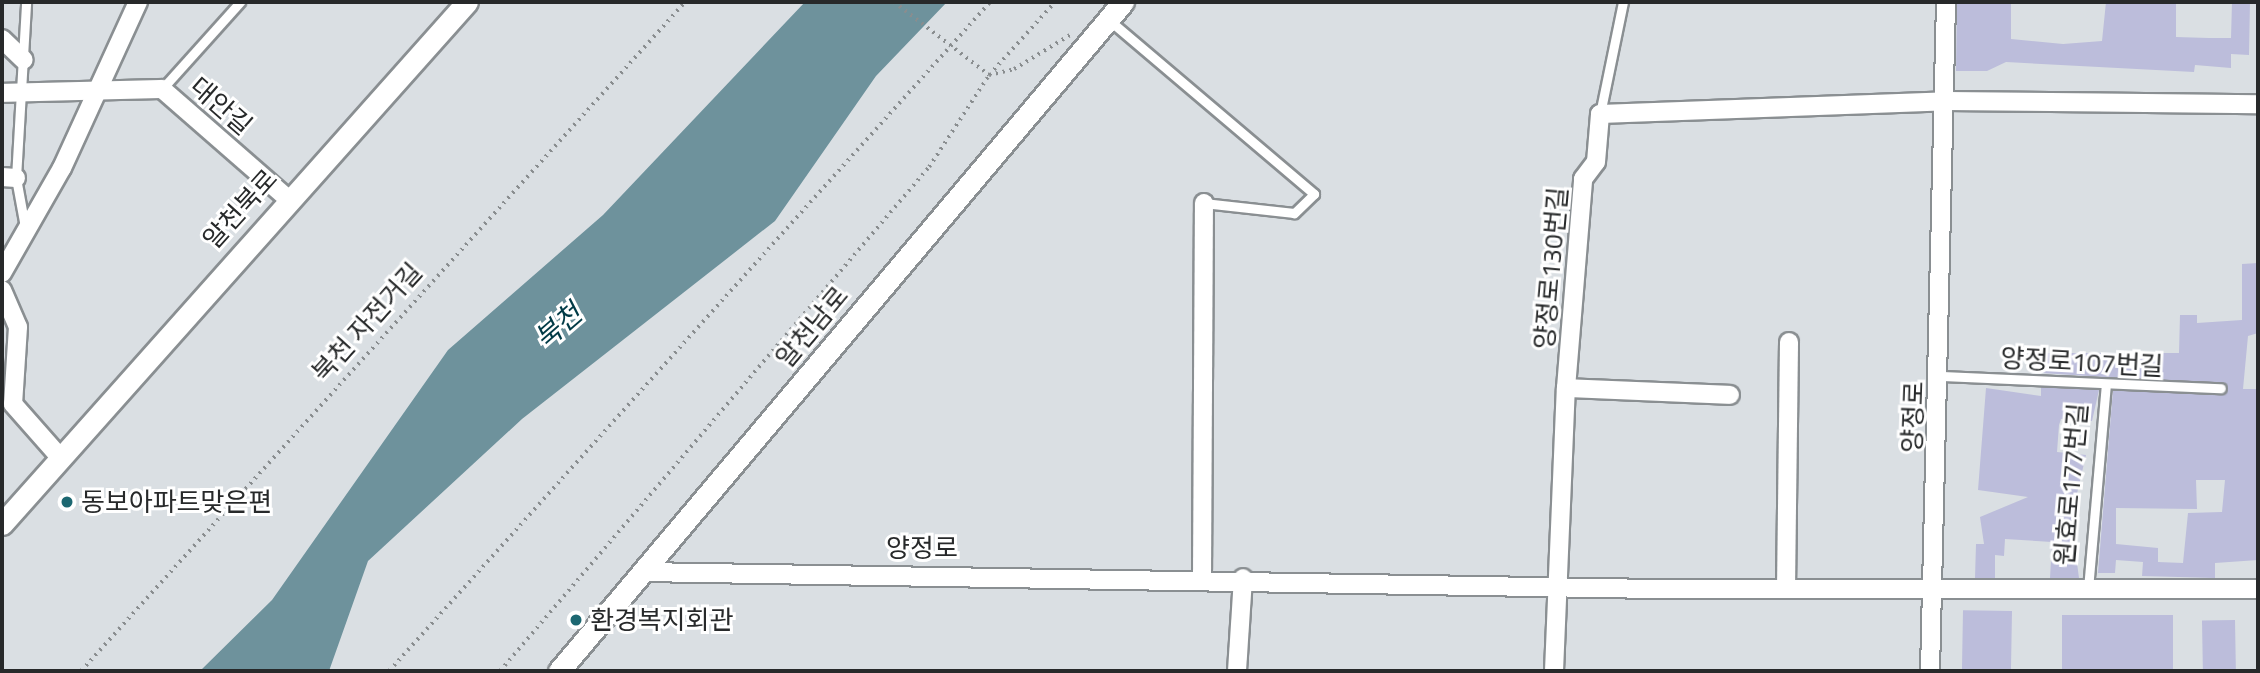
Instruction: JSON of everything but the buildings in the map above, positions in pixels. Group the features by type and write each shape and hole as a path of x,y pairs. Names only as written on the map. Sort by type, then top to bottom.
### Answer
{"street":[{"path":"2,273 25,227 62,168 138,2"},
{"name":"알천북로","path":"2,524 58,455 287,198 467,2"},
{"name":"알천남로","path":"559,671 1123,2"},
{"name":"양정로","path":"642,572 1202,577 1559,588 1933,589 1941,376 1947,2"},
{"path":"2,39 24,60"},
{"name":"대안길","path":"2,93 162,89 287,198"},
{"path":"1601,114 1947,101 2258,104"},
{"name":"양정로130번길","path":"1559,588 1566,388 1583,179 1596,162 1601,114"},
{"path":"1202,577 1204,203"},
{"path":"2,290 18,327 13,404 58,455"},
{"path":"1786,589 1789,342"},
{"name":"양정로130번길","path":"1566,388 1730,395"},
{"path":"1237,671 1243,578"},
{"path":"1555,671 1559,588"},
{"path":"1930,671 1933,589"},
{"name":"원효로177번길","path":"1933,589 2258,589"}],"lane":[{"path":"25,227 9,177 23,93 26,2"},
{"path":"162,89 240,2"},
{"path":"1601,114 1623,2"},
{"path":"1108,20 1314,194 1294,213 1204,203"},
{"name":"양정로107번길","path":"1941,376 2221,388"},
{"name":"원효로177번길","path":"2088,589 2106,385"}],"path":[{"name":"북천 자전거길","path":"81,671 685,2"},
{"path":"894,2 945,45 989,75 1014,69 1075,33"},
{"path":"389,671 945,45 990,2"},
{"path":"500,671 929,167 989,75 1055,2"}],"water":[{"name":"북천","path":"805,2 947,2 876,76 775,221 522,419 368,561 329,671 200,671 272,600 448,350 603,215"}],"place":[{"name":"동보아파트맞은편","path":"67,502"},
{"name":"환경복지회관","path":"576,620"}]}
